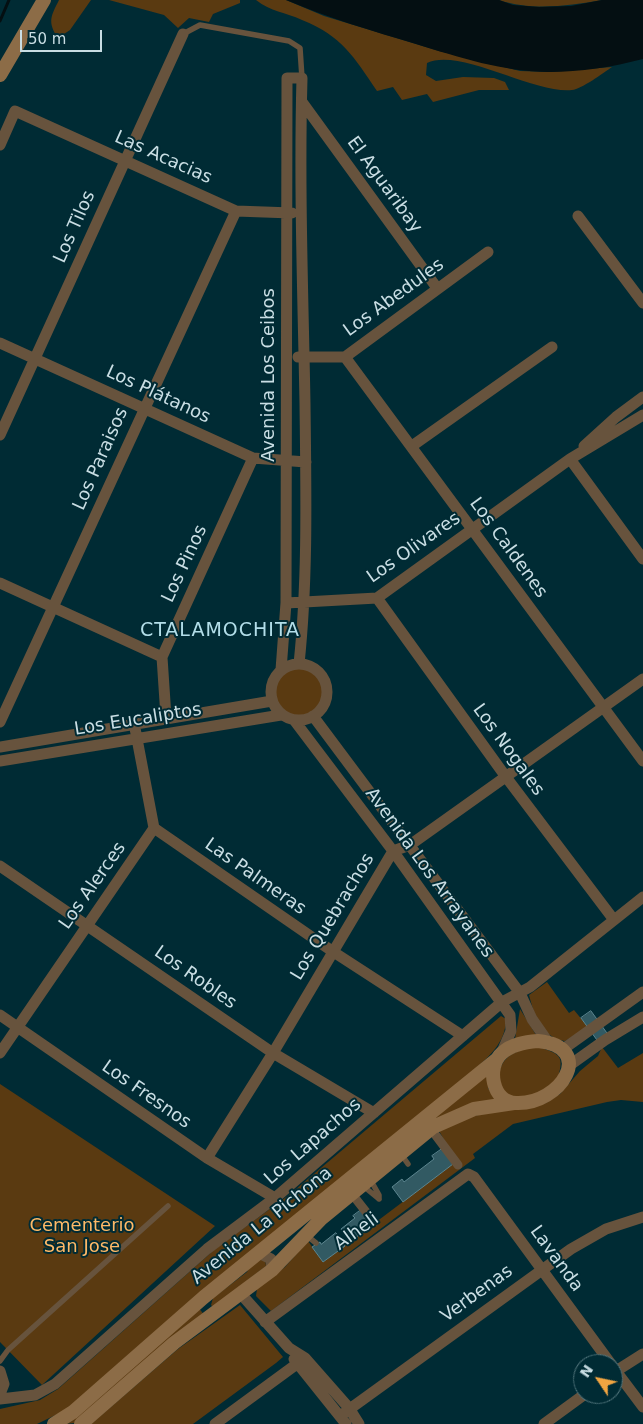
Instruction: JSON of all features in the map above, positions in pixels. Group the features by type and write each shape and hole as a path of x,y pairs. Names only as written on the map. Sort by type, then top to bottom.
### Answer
{"main road":[{"path":"0,74 36,0"},
{"path":"0,74 44,0"},
{"path":"538,1041 548,1042 562,1050 570,1064 566,1078 555,1090 538,1099 514,1103 505,1098 495,1087 493,1070 499,1057 516,1045 538,1041"},
{"name":"Avenida La Pichona","path":"54,1424 73,1412 204,1297 499,1057"},
{"name":"Avenida La Pichona","path":"81,1424 174,1343 311,1239 362,1186 435,1137 443,1121 474,1109 514,1103"}],"street":[{"name":"Los Tilos","path":"0,435 182,34"},
{"name":"Avenida Los Ceibos","path":"281,670 286,603 287,358 285,214 287,78 302,78 301,211 306,462 305,602 298,664"},
{"name":"El Aguaribay","path":"302,102 437,288"},
{"name":"Las Acacias","path":"0,145 15,111 236,211 285,214 301,211"},
{"name":"Los Paraisos","path":"0,722 236,211"},
{"path":"578,216 643,303"},
{"name":"Los Abedules","path":"287,358 345,357 488,252"},
{"name":"Los Plátanos","path":"0,343 253,458 306,462"},
{"path":"412,446 552,346"},
{"name":"Los Caldenes","path":"345,357 643,761"},
{"path":"570,459 616,417 643,397"},
{"path":"570,459 643,415"},
{"name":"Los Pinos","path":"166,717 162,657 253,458"},
{"path":"570,459 643,559"},
{"name":"Los Olivares","path":"286,603 376,598 570,459"},
{"path":"0,583 162,657"},
{"name":"Los Nogales","path":"376,598 506,777 614,920"},
{"path":"298,664 314,669 324,681 326,697 324,704 313,716 294,720 281,715 272,701 272,684 281,670 298,664"},
{"name":"Los Quebrachos","path":"207,1158 273,1053 332,951 393,852 410,845 643,679"},
{"name":"Los Eucaliptos","path":"0,747 166,717 272,701"},
{"name":"Los Eucaliptos","path":"0,761 137,737 281,715"},
{"name":"Avenida Los Arrayanes","path":"313,716 520,994 532,1019 548,1042"},
{"name":"Avenida Los Arrayanes","path":"294,720 502,1002 512,1022 508,1040 499,1057"},
{"path":"134,723 154,828"},
{"name":"Los Alerces","path":"0,1053 154,828"},
{"name":"Las Palmeras","path":"154,828 332,951 463,1036"},
{"name":"Los Robles","path":"0,866 273,1053 374,1113"},
{"name":"Los Lapachos","path":"0,1399 35,1395 55,1384 207,1249 275,1198 502,1002 520,994 643,897"},
{"path":"562,1050 643,992"},
{"path":"570,1064 605,1040 642,1019 624,1006"},
{"name":"Los Fresnos","path":"0,1015 207,1158 275,1198"},
{"path":"435,1137 458,1165"},
{"name":"Alheli","path":"266,1322 465,1175 471,1175"},
{"name":"Lavanda","path":"471,1175 602,1354"},
{"path":"362,1186 374,1222"},
{"name":"Verbenas","path":"345,1416 541,1268 606,1230 643,1217"},
{"path":"259,1253 272,1259 272,1270"},
{"path":"241,1294 301,1361 345,1416 359,1424"},
{"path":"204,1297 207,1308 217,1312"},
{"path":"623,1364 643,1354"},
{"path":"215,1424 301,1361"},
{"path":"0,1371 4,1384 0,1394"},
{"name":"Lavanda","path":"623,1382 643,1407"},
{"path":"544,1424 573,1403"}],"lane":[{"path":"182,34 200,26 289,41 300,48 302,78"},
{"path":"0,1361 8,1350 168,1206"}],"green space":[{"path":"59,0 91,0 70,30 58,38 52,28 51,19"},
{"path":"109,0 240,0 240,3 213,14 209,22 189,18 178,28 164,15"},
{"path":"256,0 286,0 324,16 439,51 520,71 549,72 612,67 581,87 572,90 538,85 458,61 441,60 427,63 426,75 436,81 463,77 494,78 505,82 509,90 479,90 433,102 427,94 402,100 393,87 377,91 354,58 327,33 316,26 267,7"},
{"path":"499,0 602,0 563,6 537,6"},
{"path":"299,664 310,666 319,672 325,681 327,692 325,703 319,712 310,718 299,720 288,718 279,712 273,703 271,692 273,681 279,672 288,666"},
{"path":"547,982 569,1013 574,1010 588,1027 565,1041 557,1039 545,1030 540,1024 531,1003 529,995"},
{"path":"520,1009 536,1035 515,1039"},
{"path":"501,1016 506,1019 503,1035 490,1055 472,1072 70,1408 37,1424 0,1424 0,1409 40,1400 58,1389 214,1250 289,1195"},
{"path":"535,1046 551,1051 559,1057 561,1066 557,1081 533,1094 523,1097 510,1096 505,1092 500,1082 499,1075 503,1063 507,1058 520,1050"},
{"path":"602,1047 618,1068 643,1053 643,1102 621,1100 607,1102 513,1124 473,1154 475,1158 271,1311 256,1296 257,1289 285,1267 308,1241 323,1262 453,1164 446,1143 439,1131 467,1117 546,1103 560,1094 580,1071 598,1056"},
{"path":"488,1073 488,1088 495,1099 437,1118 362,1178"},
{"name":"Cementerio San Jose","path":"0,1084 215,1226 42,1385 0,1342"},
{"path":"265,1257 266,1266 213,1307 211,1305 213,1298 247,1272 250,1266"},
{"path":"240,1305 283,1357 276,1363 193,1424 91,1424 178,1349"},
{"path":"198,1307 205,1316 75,1423 65,1424"}],"shaded area":[{"path":"286,0 499,0 513,5 539,7 571,6 602,0 643,0 643,59 608,67 573,71 549,72 498,67 383,34"}],"building":[{"path":"591,1011 612,1040 602,1047 581,1018"},
{"path":"442,1149 453,1164 403,1202 392,1187 402,1179 404,1182 434,1159 432,1156"},
{"path":"361,1210 372,1225 350,1242 341,1229 355,1218 353,1216"},
{"path":"336,1233 345,1246 323,1262 312,1247 320,1242 321,1244"}],"waterway":[{"path":"0,21 9,0"}],"district":[{"name":"CTALAMOCHITA","path":"220,631"}]}
